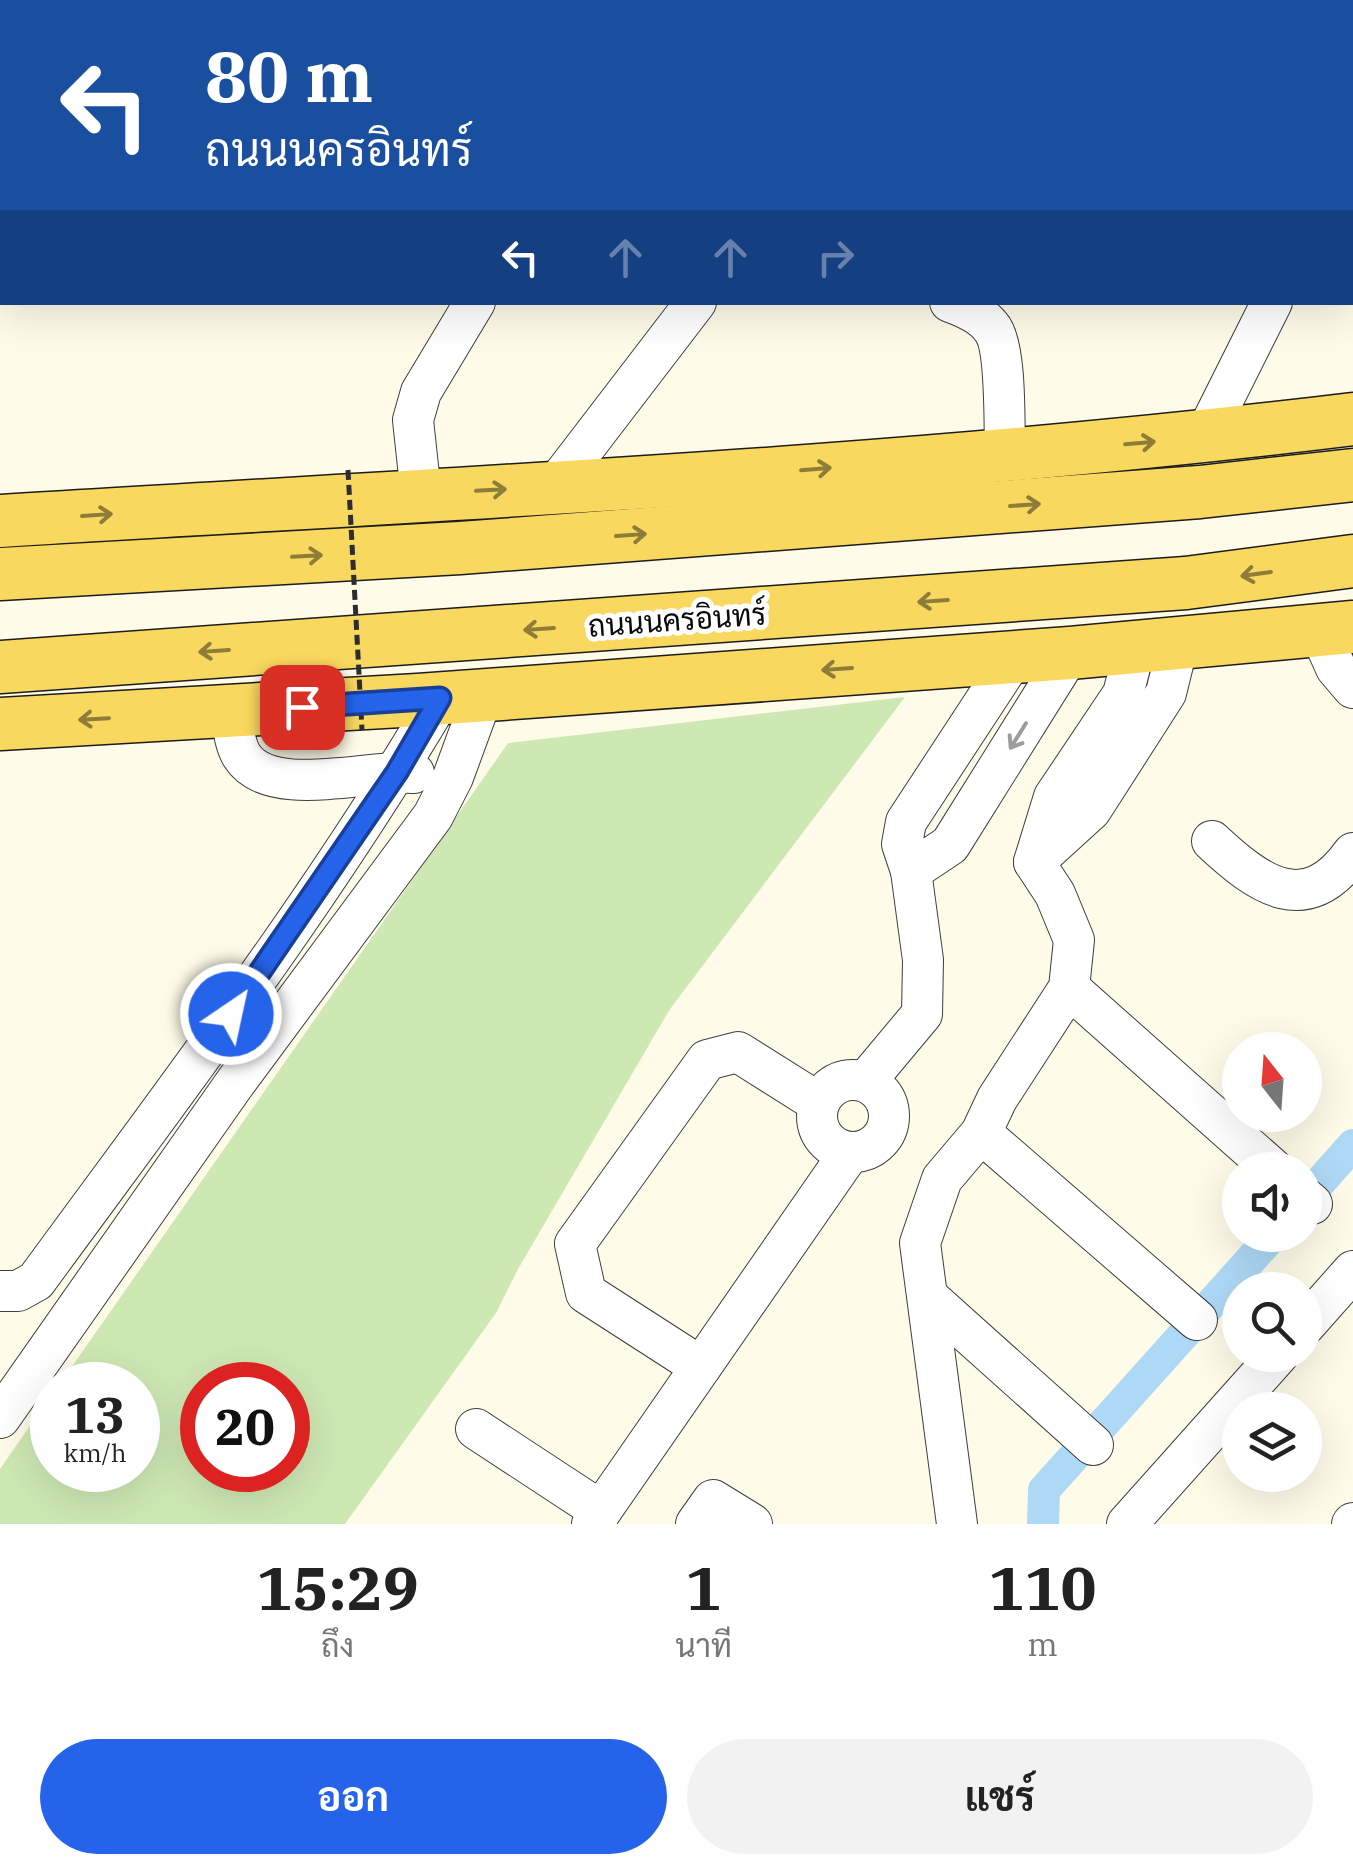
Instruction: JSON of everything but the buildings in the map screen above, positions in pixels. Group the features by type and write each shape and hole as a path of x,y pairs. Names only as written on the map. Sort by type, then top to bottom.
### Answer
{"main road":[{"path":"0,522 1006,454 1204,438 1353,419"},
{"path":"0,574 460,548 1200,492 1353,475"},
{"name":"ถนนนครอินทร์","path":"0,666 1186,583 1353,561"},
{"name":"ถนนนครอินทร์","path":"0,724 462,697 1070,653 1336,629"}],"street":[{"path":"421,494 413,420 422,392 473,305"},
{"path":"555,486 694,305"},
{"path":"958,305 992,327 1002,366 1006,454"},
{"path":"1204,438 1270,305"},
{"path":"1336,629 1336,668 1353,688"},
{"path":"956,1524 920,1242 942,1178 981,1133 997,1098 1069,988 1074,940 1054,894 1034,862 1091,810 1166,693 1157,646"},
{"path":"911,871 950,846 1070,653"},
{"path":"866,1082 922,1014 924,960 911,871 902,844 906,822 1014,657"},
{"path":"0,1291 18,1290 36,1281 231,1014 397,772 462,697"},
{"path":"0,1418 235,1083 433,816 453,777 462,697"},
{"path":"231,711 240,754 251,768 297,782 397,772 453,777"},
{"path":"1212,841 1259,880 1286,892 1313,888 1339,873 1353,853"},
{"path":"1069,988 1254,1152"},
{"path":"701,1367 586,1293 575,1244 707,1060 738,1052 819,1103"},
{"path":"844,1081 866,1082 884,1096 889,1106 888,1130 872,1147 839,1150 822,1135 818,1125 819,1103 833,1086 844,1081"},
{"path":"981,1133 1197,1320"},
{"path":"476,1429 596,1517 850,1152"},
{"path":"1322,1307 1353,1271"},
{"path":"929,1298 1092,1445"},
{"path":"1127,1524 1263,1372"},
{"path":"696,1524 713,1500 752,1524"}],"path":[{"path":"348,470 362,730"}],"green space":[{"path":"905,697 670,1009 496,1313 345,1524 0,1524 0,1469 30,1426 30,1492 160,1492 160,1362 75,1362 508,743"}],"waterway":[{"path":"1322,1180 1353,1145"},
{"path":"1043,1524 1044,1490 1258,1252"}],"route":[{"path":"231,1014 397,772 440,698 302,707"}]}
